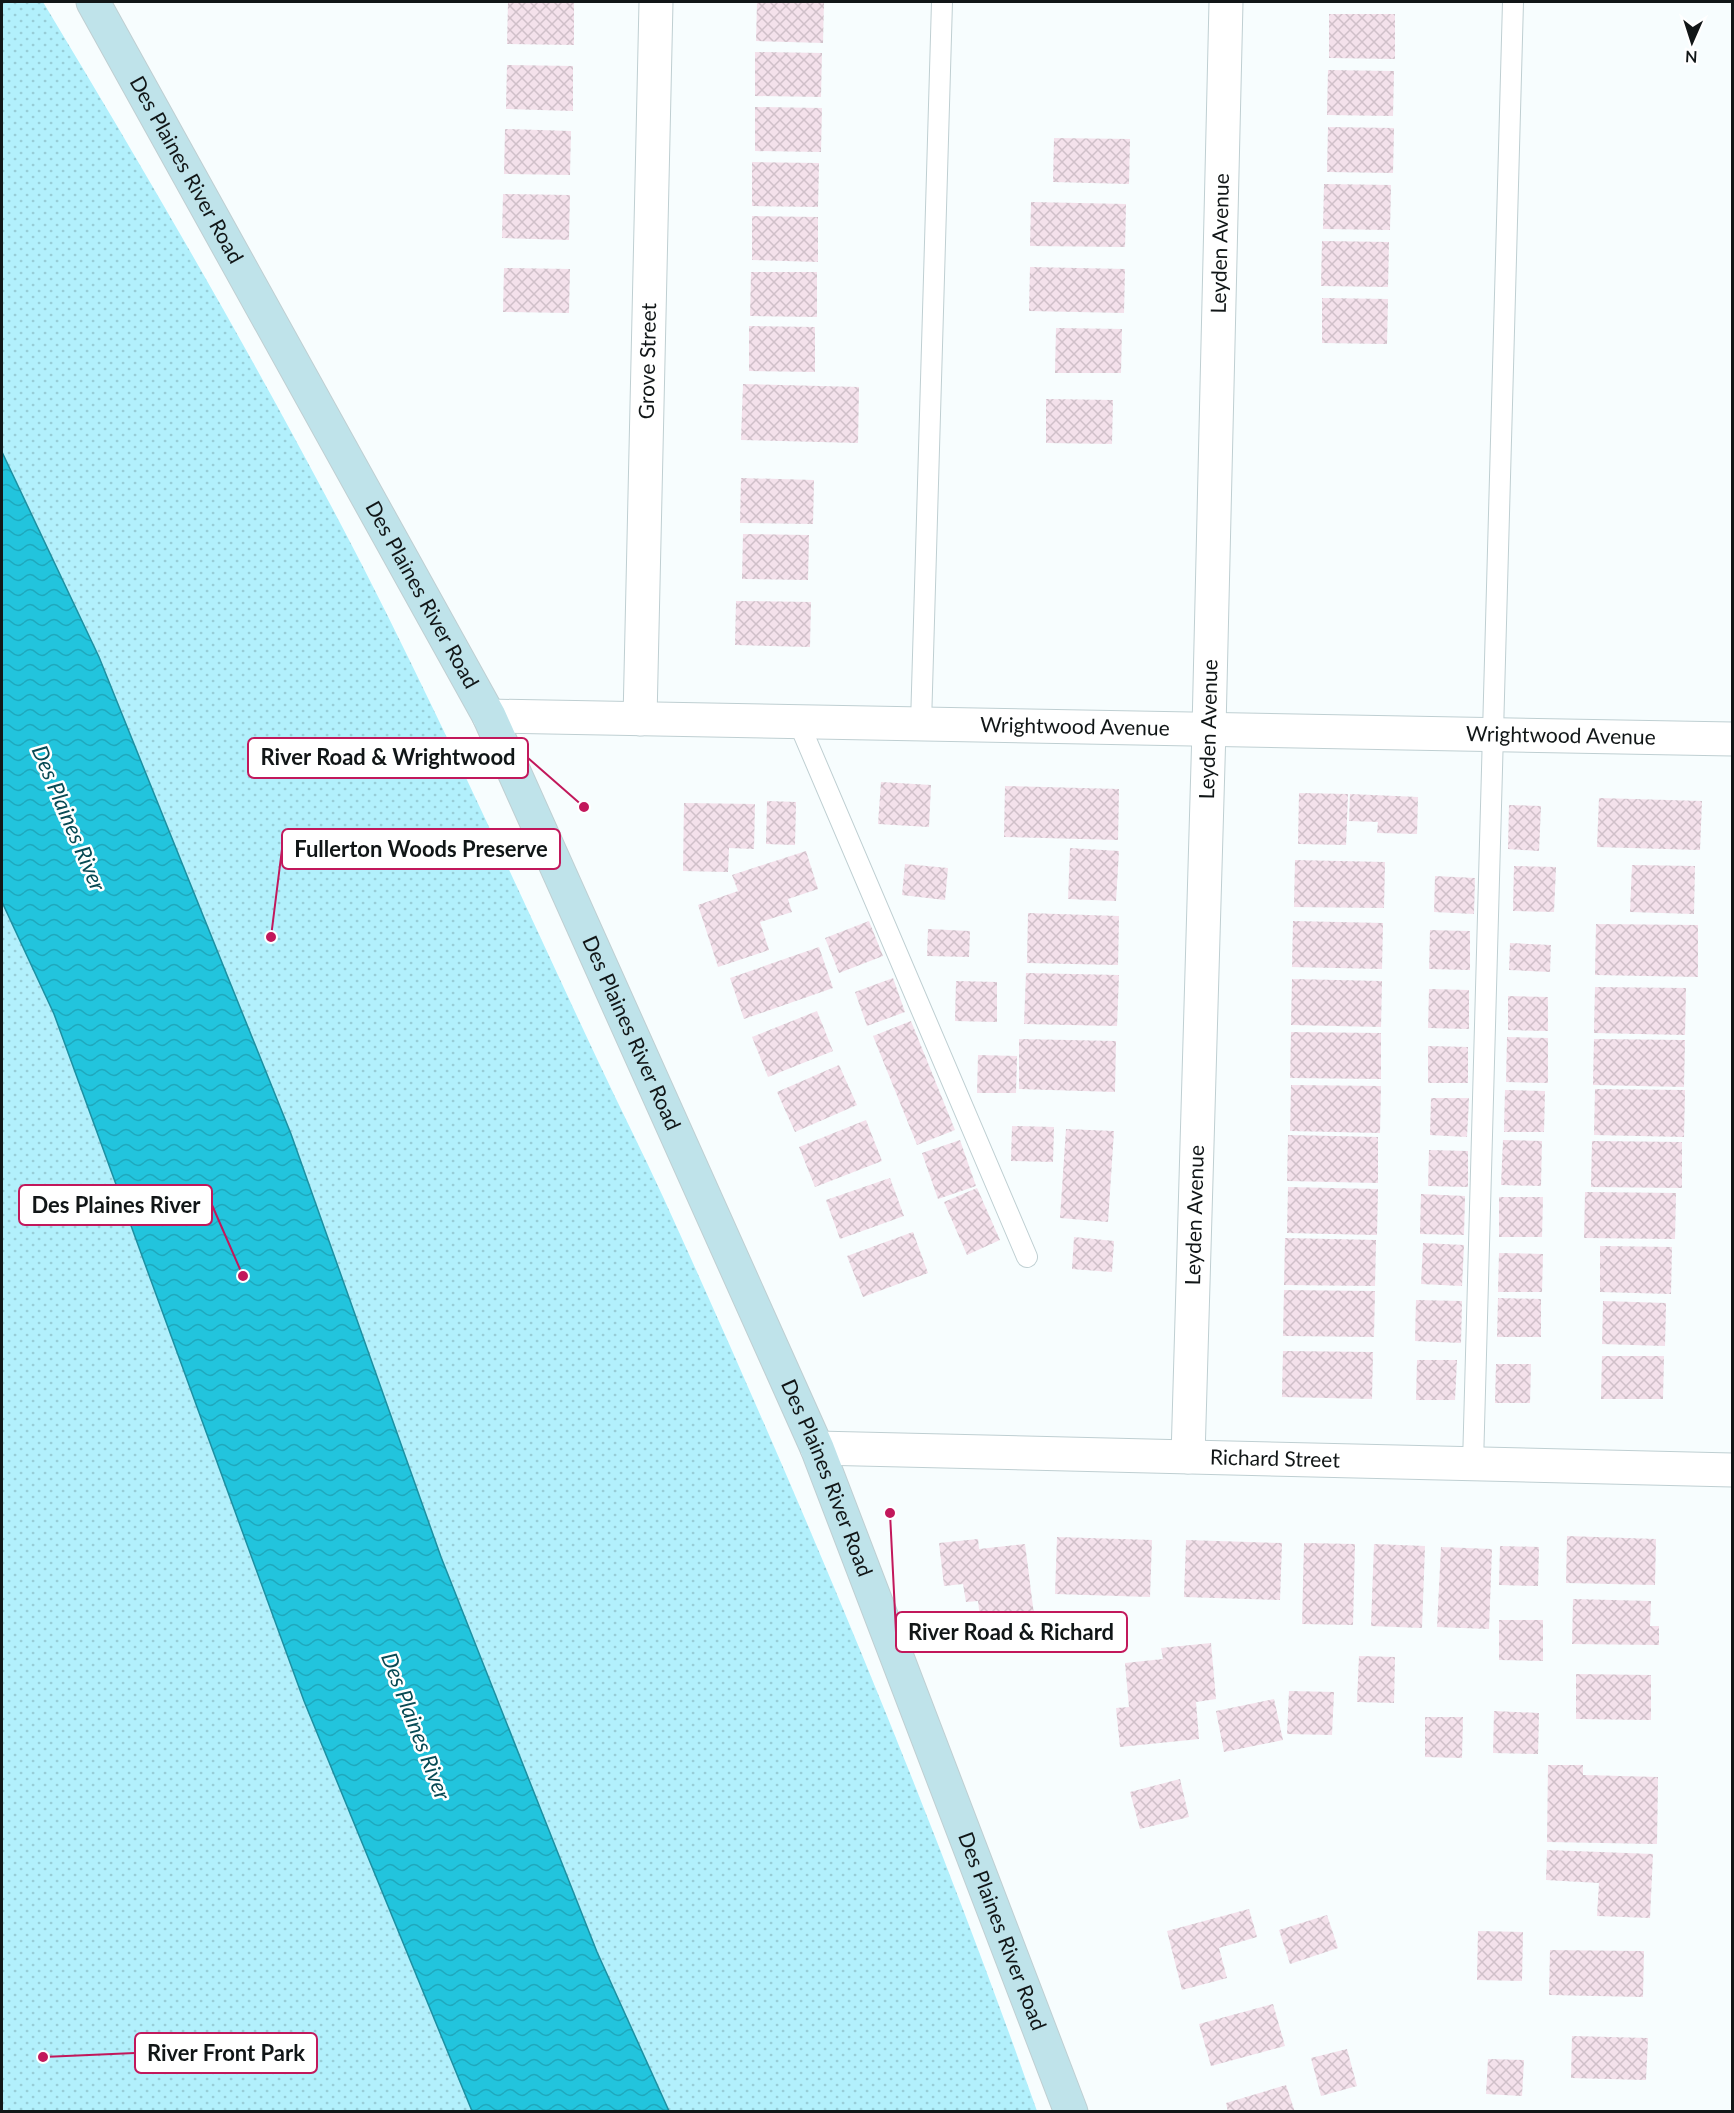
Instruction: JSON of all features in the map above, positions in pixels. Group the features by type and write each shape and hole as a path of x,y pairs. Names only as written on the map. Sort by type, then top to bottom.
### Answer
{"main road":[{"name":"Des Plaines River Road","path":"93,2 489,716 817,1448 1071,2112"}],"street":[{"name":"Grove Street","path":"640,718 656,2"},
{"name":"Leyden Avenue","path":"1188,1457 1209,729 1226,2"},
{"name":"Wrightwood Avenue","path":"489,716 1732,739"},
{"name":"Richard Street","path":"817,1448 1732,1470"}],"lane":[{"path":"921,724 942,2"},
{"path":"1473,1464 1513,2"},
{"path":"798,721 1027,1257"}],"shaded area":[{"path":"2,2 43,2 126,140 246,350 392,625 715,1311 813,1537 907,1765 1037,2111 2,2112"}],"water":[{"path":"2,452 99,657 291,1134 441,1557 597,1952 669,2111 472,2111 304,1701 54,1014 2,902"}],"building":[{"path":"508,2 574,2 574,45 507,44"},
{"path":"757,2 824,2 823,43 756,41"},
{"path":"1329,14 1395,14 1395,59 1329,58"},
{"path":"755,52 822,53 821,97 755,96"},
{"path":"507,65 573,66 573,111 506,109"},
{"path":"1328,70 1394,71 1393,116 1327,115"},
{"path":"755,107 822,108 821,152 755,151"},
{"path":"1328,127 1394,128 1393,173 1327,172"},
{"path":"505,129 571,131 570,175 504,174"},
{"path":"1054,138 1130,139 1129,184 1053,182"},
{"path":"752,162 819,163 818,207 752,206"},
{"path":"1324,184 1391,185 1390,230 1323,229"},
{"path":"503,194 570,195 569,240 502,238"},
{"path":"1031,202 1126,204 1125,247 1030,246"},
{"path":"752,216 818,217 818,262 752,260"},
{"path":"1322,241 1389,242 1388,287 1321,286"},
{"path":"1030,267 1125,269 1124,313 1029,311"},
{"path":"504,268 570,269 569,313 503,312"},
{"path":"751,272 817,272 817,317 750,316"},
{"path":"1322,298 1388,299 1387,344 1322,343"},
{"path":"749,326 815,327 815,372 749,371"},
{"path":"1056,328 1122,329 1121,373 1055,373"},
{"path":"743,384 859,387 858,443 741,440"},
{"path":"1046,399 1113,400 1112,444 1046,443"},
{"path":"741,478 814,480 813,524 740,523"},
{"path":"743,534 809,535 808,580 742,579"},
{"path":"736,601 811,602 810,647 735,645"},
{"path":"881,782 931,785 929,827 878,824"},
{"path":"1005,786 1119,789 1118,840 1004,837"},
{"path":"1299,793 1348,794 1346,845 1298,844"},
{"path":"1350,794 1418,797 1417,834 1377,833 1378,822 1349,821"},
{"path":"1599,798 1702,801 1700,850 1597,847"},
{"path":"767,801 796,802 795,845 766,844"},
{"path":"684,803 755,804 754,849 729,848 728,872 683,871"},
{"path":"1509,805 1541,806 1539,851 1508,849"},
{"path":"1070,848 1119,851 1116,901 1068,899"},
{"path":"806,851 818,889 788,899 792,912 760,922 769,950 718,967 698,905 738,891 732,875"},
{"path":"1295,860 1385,862 1384,908 1294,907"},
{"path":"905,864 948,868 945,900 902,895"},
{"path":"1632,865 1695,866 1694,914 1630,912"},
{"path":"1514,866 1556,867 1554,912 1513,911"},
{"path":"1435,876 1475,878 1474,914 1434,912"},
{"path":"1028,913 1119,916 1118,965 1027,963"},
{"path":"869,921 883,956 839,973 825,938"},
{"path":"1293,921 1383,923 1382,969 1292,967"},
{"path":"1596,924 1698,925 1698,977 1595,975"},
{"path":"928,929 970,931 969,957 927,956"},
{"path":"1430,930 1470,931 1470,970 1429,969"},
{"path":"1510,943 1551,945 1550,972 1509,970"},
{"path":"819,947 833,988 744,1019 730,978"},
{"path":"1026,973 1119,975 1117,1026 1024,1024"},
{"path":"893,978 905,1012 867,1026 855,992"},
{"path":"1292,979 1382,981 1381,1027 1291,1025"},
{"path":"956,981 997,982 997,1022 955,1021"},
{"path":"1595,987 1686,988 1685,1035 1594,1033"},
{"path":"1429,989 1469,990 1469,1029 1428,1028"},
{"path":"1508,996 1548,997 1548,1031 1508,1030"},
{"path":"817,1011 833,1051 768,1077 752,1037"},
{"path":"911,1021 955,1130 917,1145 873,1036"},
{"path":"1291,1032 1381,1033 1381,1079 1290,1078"},
{"path":"1507,1037 1548,1038 1548,1083 1506,1082"},
{"path":"1019,1039 1116,1041 1115,1092 1019,1089"},
{"path":"1594,1039 1685,1040 1684,1087 1593,1085"},
{"path":"1428,1046 1468,1047 1468,1083 1428,1083"},
{"path":"978,1055 1017,1056 1016,1093 977,1093"},
{"path":"839,1065 857,1105 795,1132 777,1092"},
{"path":"1291,1085 1381,1086 1380,1133 1290,1131"},
{"path":"1595,1089 1685,1090 1684,1137 1594,1135"},
{"path":"1505,1090 1545,1091 1544,1132 1504,1132"},
{"path":"1431,1098 1469,1098 1467,1137 1430,1135"},
{"path":"866,1120 882,1161 815,1187 799,1147"},
{"path":"1012,1126 1054,1127 1053,1162 1011,1161"},
{"path":"1066,1129 1114,1131 1108,1222 1060,1218"},
{"path":"1288,1135 1378,1137 1378,1183 1287,1181"},
{"path":"960,1140 976,1186 938,1199 922,1153"},
{"path":"1503,1140 1542,1141 1541,1186 1501,1185"},
{"path":"1592,1141 1682,1142 1682,1188 1591,1187"},
{"path":"1429,1150 1468,1151 1468,1187 1428,1186"},
{"path":"890,1178 904,1216 840,1239 826,1200"},
{"path":"1288,1187 1378,1189 1377,1235 1287,1233"},
{"path":"977,1188 1000,1240 967,1255 944,1202"},
{"path":"1585,1192 1676,1193 1675,1239 1584,1238"},
{"path":"1421,1194 1465,1196 1464,1235 1420,1234"},
{"path":"1499,1197 1543,1197 1542,1237 1499,1237"},
{"path":"913,1232 928,1273 863,1297 847,1256"},
{"path":"1074,1237 1114,1241 1112,1272 1072,1269"},
{"path":"1285,1238 1376,1240 1375,1286 1284,1285"},
{"path":"1423,1243 1464,1245 1462,1286 1421,1284"},
{"path":"1600,1246 1672,1247 1671,1294 1600,1292"},
{"path":"1499,1253 1543,1254 1542,1292 1498,1292"},
{"path":"1284,1290 1375,1291 1374,1337 1283,1336"},
{"path":"1498,1298 1541,1299 1541,1337 1497,1337"},
{"path":"1416,1300 1462,1301 1461,1343 1415,1341"},
{"path":"1603,1301 1666,1303 1665,1346 1602,1344"},
{"path":"1283,1351 1373,1352 1372,1399 1282,1397"},
{"path":"1602,1356 1664,1356 1663,1399 1601,1399"},
{"path":"1417,1360 1457,1360 1455,1400 1416,1400"},
{"path":"1496,1364 1531,1364 1530,1403 1495,1403"},
{"path":"1567,1536 1656,1539 1655,1585 1566,1583"},
{"path":"1057,1537 1152,1540 1150,1597 1055,1594"},
{"path":"978,1539 979,1549 1025,1544 1037,1638 983,1644 978,1601 966,1602 963,1584 944,1586 939,1543"},
{"path":"1186,1540 1282,1543 1280,1600 1184,1597"},
{"path":"1304,1543 1355,1544 1353,1625 1302,1624"},
{"path":"1374,1544 1425,1546 1422,1628 1371,1626"},
{"path":"1500,1546 1539,1547 1538,1586 1499,1585"},
{"path":"1441,1547 1492,1549 1489,1629 1437,1627"},
{"path":"1573,1599 1651,1601 1650,1626 1659,1626 1659,1645 1572,1644"},
{"path":"1499,1620 1543,1620 1543,1661 1499,1660"},
{"path":"1211,1643 1216,1699 1196,1702 1199,1739 1120,1747 1116,1708 1129,1707 1125,1663 1163,1659 1161,1648"},
{"path":"1359,1656 1395,1657 1394,1703 1357,1702"},
{"path":"1576,1674 1651,1675 1651,1720 1576,1719"},
{"path":"1289,1691 1334,1692 1332,1735 1287,1734"},
{"path":"1274,1699 1283,1740 1224,1752 1216,1711"},
{"path":"1494,1711 1539,1713 1538,1754 1493,1753"},
{"path":"1425,1717 1463,1717 1462,1758 1425,1757"},
{"path":"1548,1765 1583,1765 1583,1775 1658,1777 1657,1844 1547,1842"},
{"path":"1180,1779 1189,1817 1140,1829 1130,1792"},
{"path":"1547,1850 1653,1854 1650,1918 1597,1916 1599,1883 1546,1880"},
{"path":"1249,1909 1257,1937 1219,1948 1227,1978 1182,1990 1167,1931"},
{"path":"1327,1915 1338,1948 1290,1964 1279,1930"},
{"path":"1478,1931 1523,1932 1522,1981 1477,1980"},
{"path":"1550,1950 1644,1951 1643,1997 1549,1995"},
{"path":"1273,2004 1285,2046 1211,2066 1199,2024"},
{"path":"1572,2036 1648,2038 1646,2080 1571,2078"},
{"path":"1347,2049 1357,2086 1321,2096 1311,2058"},
{"path":"1488,2059 1524,2060 1522,2096 1486,2094"},
{"path":"1286,2085 1295,2112 1228,2112 1226,2103"}],"place":[{"name":"River Road & Wrightwood","path":"584,807"},
{"name":"Fullerton Woods Preserve","path":"271,937"},
{"name":"Des Plaines River","path":"243,1276"},
{"name":"River Road & Richard","path":"890,1513"},
{"name":"River Front Park","path":"43,2057"}]}
